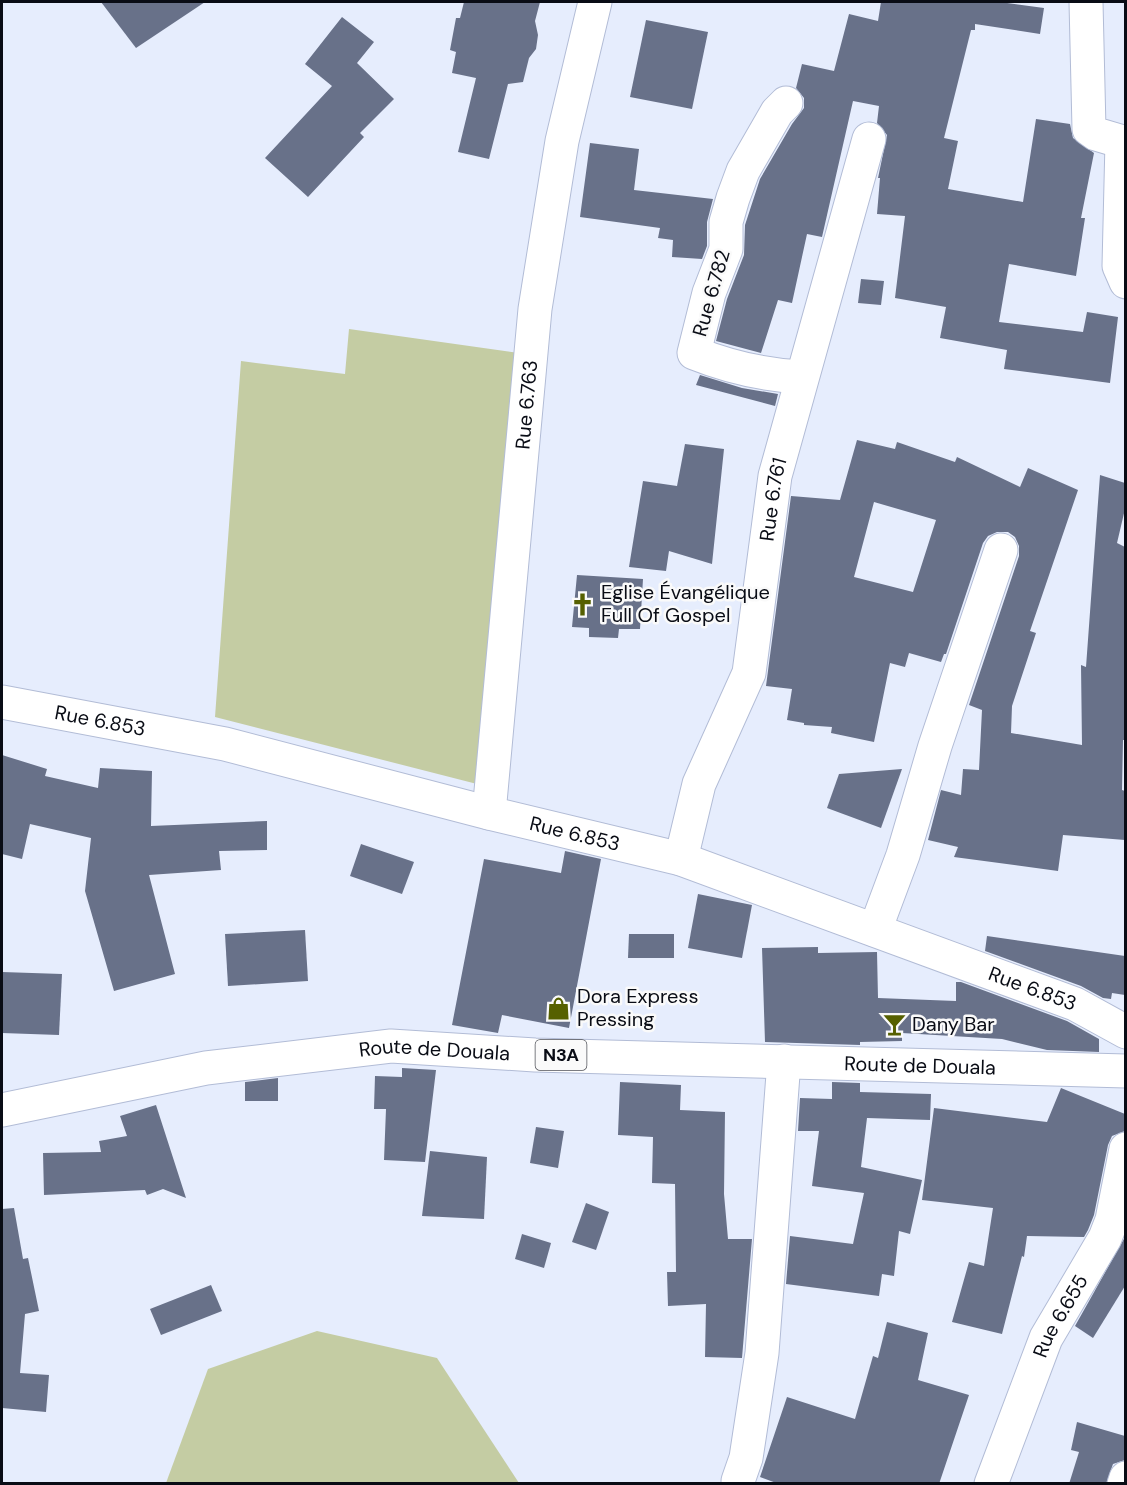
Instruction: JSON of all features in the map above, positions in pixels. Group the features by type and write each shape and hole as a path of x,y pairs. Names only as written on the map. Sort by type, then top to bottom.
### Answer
{"main road":[{"name":"Rue 6.763","path":"489,813 538,288 562,141 595,2"},
{"path":"1086,2 1089,129 1096,134 1124,142 1119,267 1125,282"},
{"name":"Rue 6.782","path":"786,103 777,112 743,171 733,198 726,222 726,249 709,293 694,353 766,375 801,378"},
{"name":"Rue 6.761","path":"681,859 699,784 749,673 772,492 801,378 869,139"},
{"path":"875,930 903,855 934,746 1001,549"},
{"name":"Rue 6.853","path":"2,702 225,744 489,813 681,859 1075,1004 1125,1032"},
{"name":"Route de Douala","path":"2,1110 206,1068 391,1046 535,1054 1125,1071"},
{"path":"738,1481 746,1458 762,1353 784,1061"},
{"name":"Rue 6.655","path":"991,1484 1046,1338 1105,1238 1112,1220 1125,1149"},
{"path":"1124,1484 1125,1478"}],"green space":[{"path":"349,329 519,353 477,784 215,717 241,361 345,374"},
{"path":"317,1331 437,1358 519,1483 166,1483 208,1369"}],"building":[{"path":"101,2 205,2 136,48"},
{"path":"464,2 540,2 535,21 538,35 536,49 529,58 523,82 508,84 489,159 458,152 476,78 452,73 456,52 450,50 456,18 460,18"},
{"path":"881,2 1000,2 1044,8 1040,34 975,24 975,30 971,30 944,138 958,141 948,189 1023,202 1036,119 1070,124 1073,138 1094,153 1081,218 1085,218 1076,276 1009,264 999,322 1083,332 1087,312 1118,317 1110,383 1004,369 1007,350 940,338 946,307 895,298 905,216 877,214 880,178 878,178 887,135 877,123 879,106 853,101 822,237 807,234 792,303 778,300 761,353 716,341 727,299 744,255 745,225 760,179 804,108 804,98 796,88 802,64 834,71 849,14 878,21"},
{"path":"342,17 374,42 357,63 394,99 360,133 364,137 308,197 265,158 332,86 305,64"},
{"path":"646,20 708,32 692,109 630,97"},
{"path":"590,143 639,149 634,190 713,199 707,222 707,246 702,259 672,257 673,240 658,238 660,228 580,217"},
{"path":"861,279 884,281 881,305 858,303"},
{"path":"700,375 742,388 778,394 775,406 696,385"},
{"path":"857,440 895,449 897,442 955,462 957,457 1020,487 1028,468 1078,490 1030,631 1036,633 1012,706 1011,733 1082,745 1081,665 1086,667 1100,475 1125,483 1125,509 1117,543 1125,547 1125,740 1123,740 1122,790 1125,791 1125,840 1063,835 1058,871 954,857 958,847 928,840 941,790 961,795 963,769 979,770 982,710 969,705 1019,556 1019,546 1015,537 1008,532 997,532 988,536 983,543 946,654 941,662 909,653 905,667 890,663 874,742 831,733 832,727 804,725 804,723 787,720 792,689 766,686 791,496 840,500","holes":["874,502 936,520 913,592 854,577"]},
{"path":"685,444 724,449 712,564 669,551 666,571 629,567 643,481 677,486"},
{"path":"577,575 643,579 640,629 619,629 618,638 589,637 589,628 572,627"},
{"path":"2,755 47,769 45,776 98,788 100,768 152,771 151,826 267,821 267,850 219,851 221,870 149,875 175,974 114,991 85,891 91,838 30,824 22,859 2,854"},
{"path":"902,769 881,828 827,808 839,774"},
{"path":"361,844 414,862 402,894 350,876"},
{"path":"565,851 601,859 569,1028 502,1015 498,1033 452,1025 484,859 561,873"},
{"path":"698,894 752,905 742,958 688,948"},
{"path":"305,930 308,981 228,986 225,934"},
{"path":"629,934 674,934 674,958 628,958"},
{"path":"987,936 1125,956 1125,995 1112,993 1111,999 1103,998 1081,986 985,951"},
{"path":"818,947 818,953 877,952 878,998 956,1001 956,982 961,982 1067,1021 1099,1039 1099,1052 1047,1050 1002,1039 902,1033 902,1041 860,1042 860,1045 765,1042 762,948"},
{"path":"2,972 62,974 59,1035 2,1033"},
{"path":"402,1068 436,1070 425,1162 384,1160 386,1109 374,1109 375,1076 402,1077"},
{"path":"278,1078 278,1101 245,1101 245,1082"},
{"path":"620,1082 681,1085 680,1110 725,1112 724,1194 728,1239 752,1239 742,1358 705,1357 706,1304 668,1306 667,1272 676,1272 675,1184 652,1183 653,1137 618,1135"},
{"path":"832,1082 860,1083 860,1092 931,1094 930,1120 867,1118 861,1167 922,1180 910,1234 899,1231 894,1276 882,1274 879,1296 786,1284 790,1236 853,1244 864,1193 812,1186 819,1131 798,1131 800,1098 832,1099"},
{"path":"1061,1088 1125,1114 1125,1131 1112,1136 1108,1145 1094,1215 1088,1230 1084,1237 1027,1236 1024,1257 1022,1256 1002,1334 952,1322 969,1262 984,1266 993,1208 922,1200 934,1108 1047,1122"},
{"path":"156,1105 186,1198 163,1189 147,1195 145,1190 44,1195 43,1153 101,1152 99,1141 127,1136 120,1116"},
{"path":"536,1127 564,1131 558,1168 530,1163"},
{"path":"430,1151 487,1157 484,1219 422,1216"},
{"path":"586,1203 609,1212 596,1250 572,1242"},
{"path":"14,1208 23,1259 28,1258 39,1311 25,1314 20,1373 49,1375 46,1412 2,1408 2,1209"},
{"path":"522,1234 551,1243 544,1268 515,1259"},
{"path":"1125,1237 1125,1286 1093,1338 1075,1326"},
{"path":"211,1285 222,1311 161,1335 150,1309"},
{"path":"887,1322 928,1333 918,1380 969,1395 939,1484 779,1484 760,1477 787,1397 855,1419 873,1356 878,1358"},
{"path":"1077,1422 1125,1436 1125,1460 1113,1464 1106,1484 1069,1484 1079,1452 1071,1450"}],"place":[{"name":"Eglise Évangélique Full Of Gospel","path":"583,604"},
{"name":"Dora Express Pressing","path":"559,1008"},
{"name":"Dany Bar","path":"894,1024"}]}
